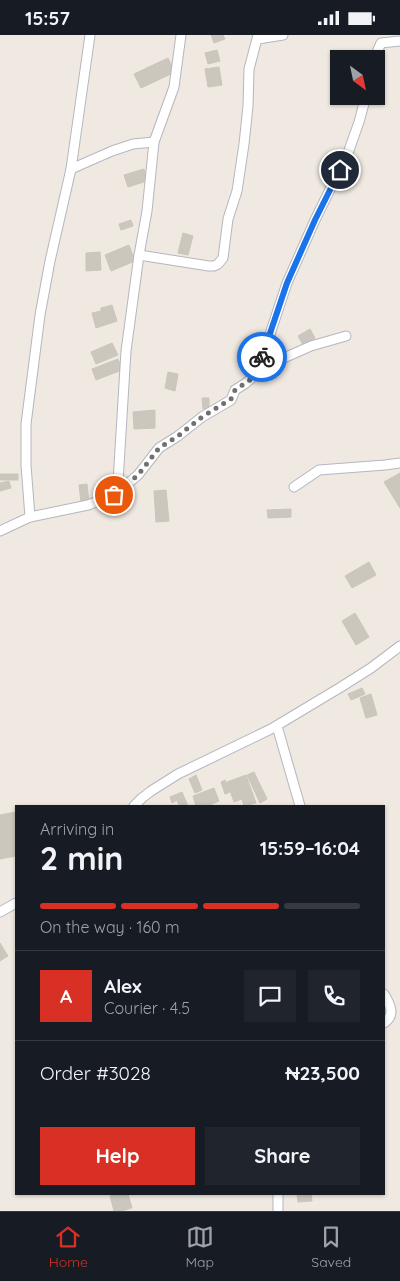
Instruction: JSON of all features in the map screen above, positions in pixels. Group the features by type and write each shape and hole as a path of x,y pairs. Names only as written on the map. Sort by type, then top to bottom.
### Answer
{"street":[{"path":"30,517 26,465 26,424 40,315 71,169 90,35"},
{"path":"114,495 118,482 126,351 147,211 154,142 174,87 181,35"},
{"path":"139,255 208,266 218,264 223,258 228,219 237,191 244,144 249,69 258,37 283,35"},
{"path":"380,39 400,41"},
{"path":"0,531 30,517 88,505 114,495 138,475 159,448 231,399 235,390 253,378 259,369 287,283 348,153 364,105"},
{"path":"71,169 133,144 154,142"},
{"path":"259,369 311,346 346,336"},
{"path":"294,487 319,470 400,463"},
{"path":"135,805 151,791 178,774 277,725 341,687 371,668 400,645"},
{"path":"277,725 300,805"},
{"path":"0,912 15,904"},
{"path":"385,996 390,1004 391,1013 388,1021 385,1022"},
{"path":"278,1195 278,1211"}],"building":[{"path":"211,35 223,35 225,39 214,43"},
{"path":"217,50 220,61 208,64 205,53"},
{"path":"168,58 175,72 141,88 134,74"},
{"path":"219,67 222,85 208,87 205,69"},
{"path":"144,169 147,181 128,187 124,175"},
{"path":"131,220 133,226 121,230 119,224"},
{"path":"183,233 193,236 188,255 178,253"},
{"path":"129,245 135,261 111,271 105,255"},
{"path":"100,252 101,270 86,271 86,253"},
{"path":"112,305 117,321 96,328 92,313"},
{"path":"310,329 315,338 303,345 298,336"},
{"path":"112,343 118,355 96,364 91,352"},
{"path":"118,359 122,370 96,380 92,369"},
{"path":"168,372 178,374 175,391 165,388"},
{"path":"202,398 209,398 209,408 203,409"},
{"path":"155,410 155,428 134,429 133,412"},
{"path":"400,473 400,508 384,482"},
{"path":"0,474 18,474 18,480 0,480"},
{"path":"9,481 11,488 0,491 0,483"},
{"path":"87,484 89,502 81,503 79,485"},
{"path":"166,490 169,521 156,522 154,491"},
{"path":"291,509 291,517 268,518 267,510"},
{"path":"369,562 376,575 352,588 345,576"},
{"path":"355,613 369,637 356,645 342,621"},
{"path":"362,688 365,694 351,700 348,694"},
{"path":"371,694 377,715 366,718 360,698"},
{"path":"254,772 267,799 260,803 247,775"},
{"path":"196,775 202,790 195,793 189,779"},
{"path":"246,775 256,803 244,805 242,799 234,802 227,782"},
{"path":"225,780 230,792 225,794 221,782"},
{"path":"214,788 219,801 210,805 196,805 193,796"},
{"path":"182,792 188,805 179,805 177,800 172,803 170,797"},
{"path":"15,812 15,856 0,859 0,815"},
{"path":"0,943 8,956 0,961"},
{"path":"128,1195 132,1208 114,1211 110,1196"},
{"path":"297,1195 311,1195 312,1201 298,1202"}],"way so far":[{"path":"114,495 138,475 159,448 231,399 235,390 253,378 258,372 262,357"}],"route":[{"path":"262,357 287,283 340,170"}]}
